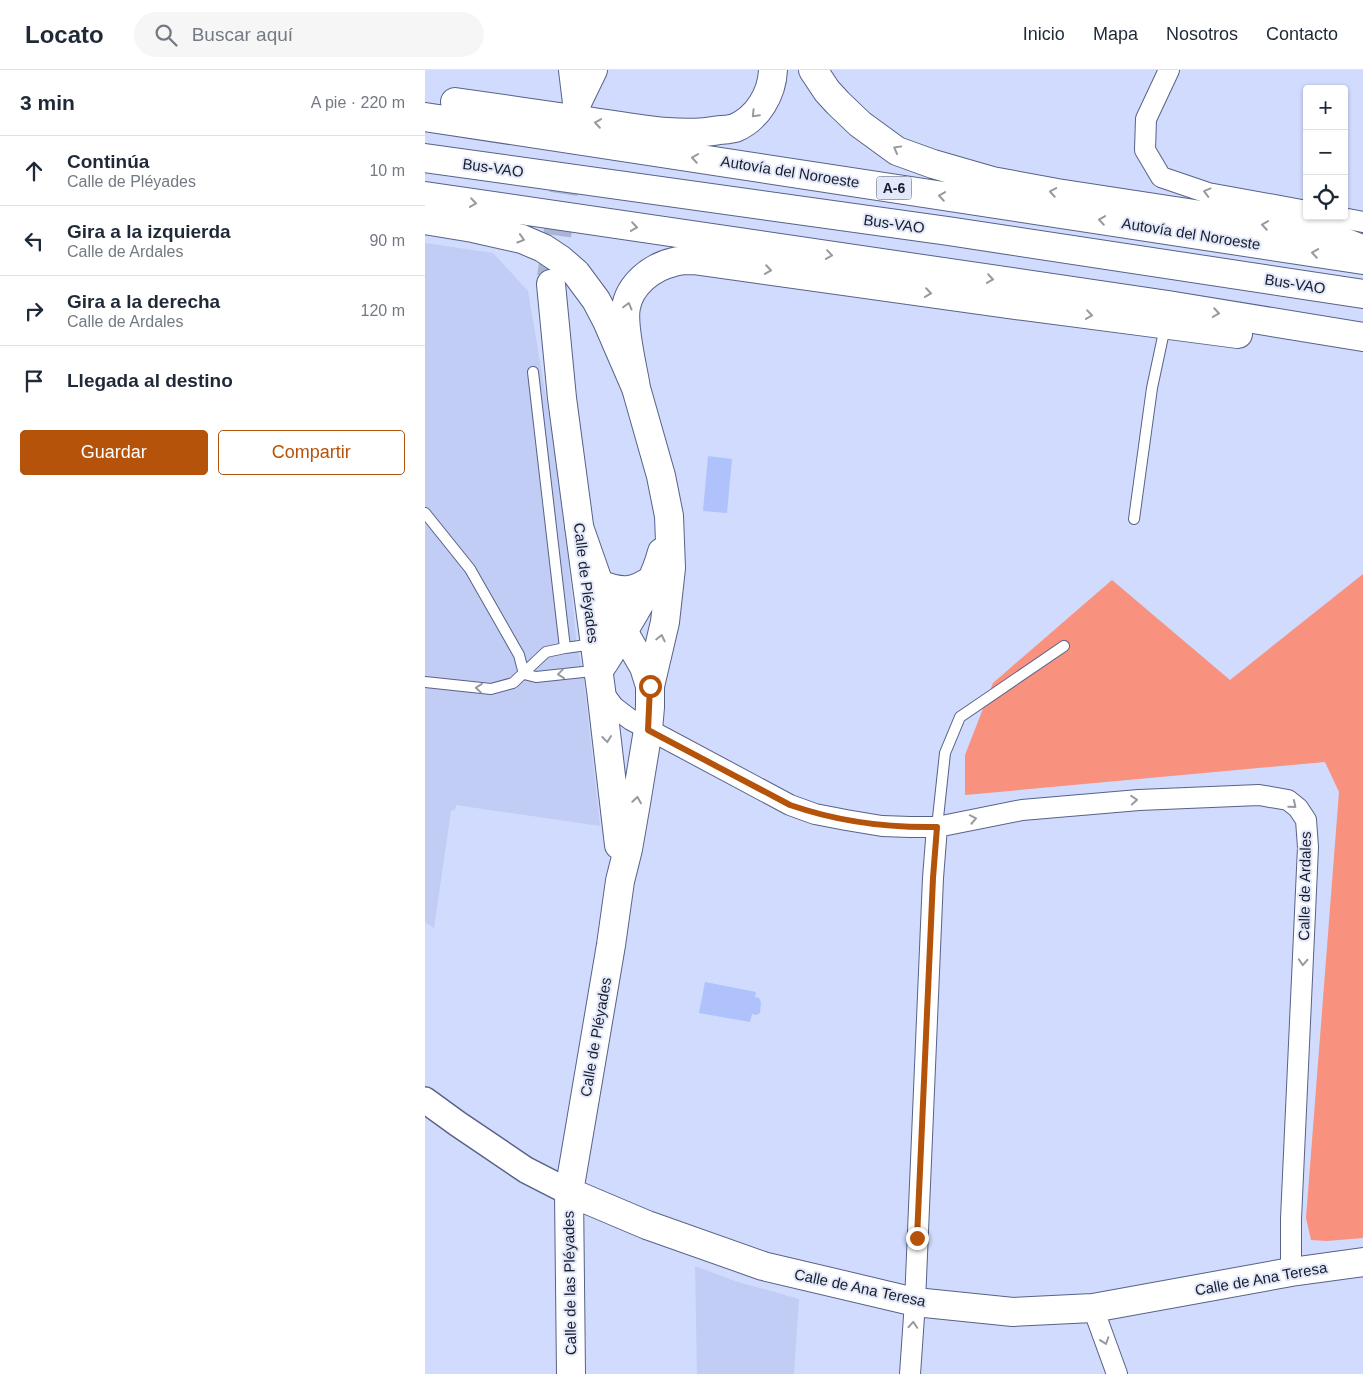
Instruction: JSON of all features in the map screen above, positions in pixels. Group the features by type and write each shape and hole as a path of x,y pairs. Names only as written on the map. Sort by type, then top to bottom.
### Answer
{"main road":[{"path":"573,70 577,103"},
{"path":"577,103 585,70"},
{"path":"577,103 593,70"},
{"path":"425,98 690,134 734,128 749,120 761,108 773,80 773,70"},
{"path":"813,70 827,91 860,124 897,151 933,164 992,181 1324,234 1363,249"},
{"name":"Autovía del Noroeste","path":"425,116 1363,260"},
{"name":"Bus-VAO","path":"425,158 948,231 1363,294"},
{"path":"425,196 1158,304 1363,337"},
{"path":"425,220 522,239 543,248 561,260 575,273 596,300 636,388"},
{"path":"650,692 665,622 671,568 669,516 661,476 636,388 625,326 626,307 633,289 644,276 659,267 674,262 693,260 1165,326 1363,347"},
{"name":"Calle de Pléyades","path":"551,284 562,398 594,644 604,689 617,820 620,882"},
{"path":"604,689 607,659 653,579 663,547 669,516"},
{"path":"579,527 599,584 644,667 650,692"},
{"path":"599,584 611,588 632,590 641,587 653,579"},
{"name":"Calle de Pléyades","path":"569,1192 620,882 628,849 648,730 650,692"},
{"name":"Calle de Ana Teresa","path":"569,1192 647,1225 763,1266 915,1302 1013,1312 1093,1308 1291,1272 1363,1262"},
{"name":"Calle de las Pléyades","path":"569,1192 571,1374"}],"street":[{"path":"1169,70 1146,119 1145,150 1161,177 1208,192 1303,210"},
{"path":"1348,219 1363,222"},
{"path":"604,689 627,711 644,706 650,692"},
{"name":"Calle de Ardales","path":"604,689 631,720 790,805 815,814 882,826 937,827 1022,810 1139,800 1259,795 1288,800 1298,808 1306,820 1308,847 1292,1209 1291,1272"},
{"path":"910,1374 915,1302 932,888 937,827"},
{"name":"Calle de Ana Teresa","path":"425,1100 526,1170 569,1192"},
{"path":"1093,1308 1117,1374"}],"lane":[{"path":"1134,519 1152,388 1165,326"},
{"path":"533,372 565,648"},
{"path":"425,513 470,569 519,655 524,674"},
{"path":"425,682 491,689 513,683 546,652 594,644"},
{"path":"937,827 945,753 960,717 1064,646"},
{"path":"524,674 536,677 583,672 604,689"}],"shaded area":[{"path":"425,243 493,253 528,291 561,486 577,647 583,672 600,826 456,805 455,810 451,811 434,928 425,922"},
{"path":"708,456 732,459 727,513 703,511"},
{"path":"1363,574 1363,1238 1327,1241 1311,1240 1306,1218 1339,792 1325,762 965,795 965,755 993,683 1112,580 1230,680"},
{"path":"705,982 756,992 755,997 759,998 761,1002 760,1013 757,1015 752,1014 750,1022 699,1013"},
{"path":"695,1266 735,1281 799,1299 794,1374 697,1374"}],"tunnel":[{"path":"551,277 575,116"}],"route":[{"path":"650,686 648,730 790,805 815,814 882,826 937,827 933,878 917,1238"}]}
